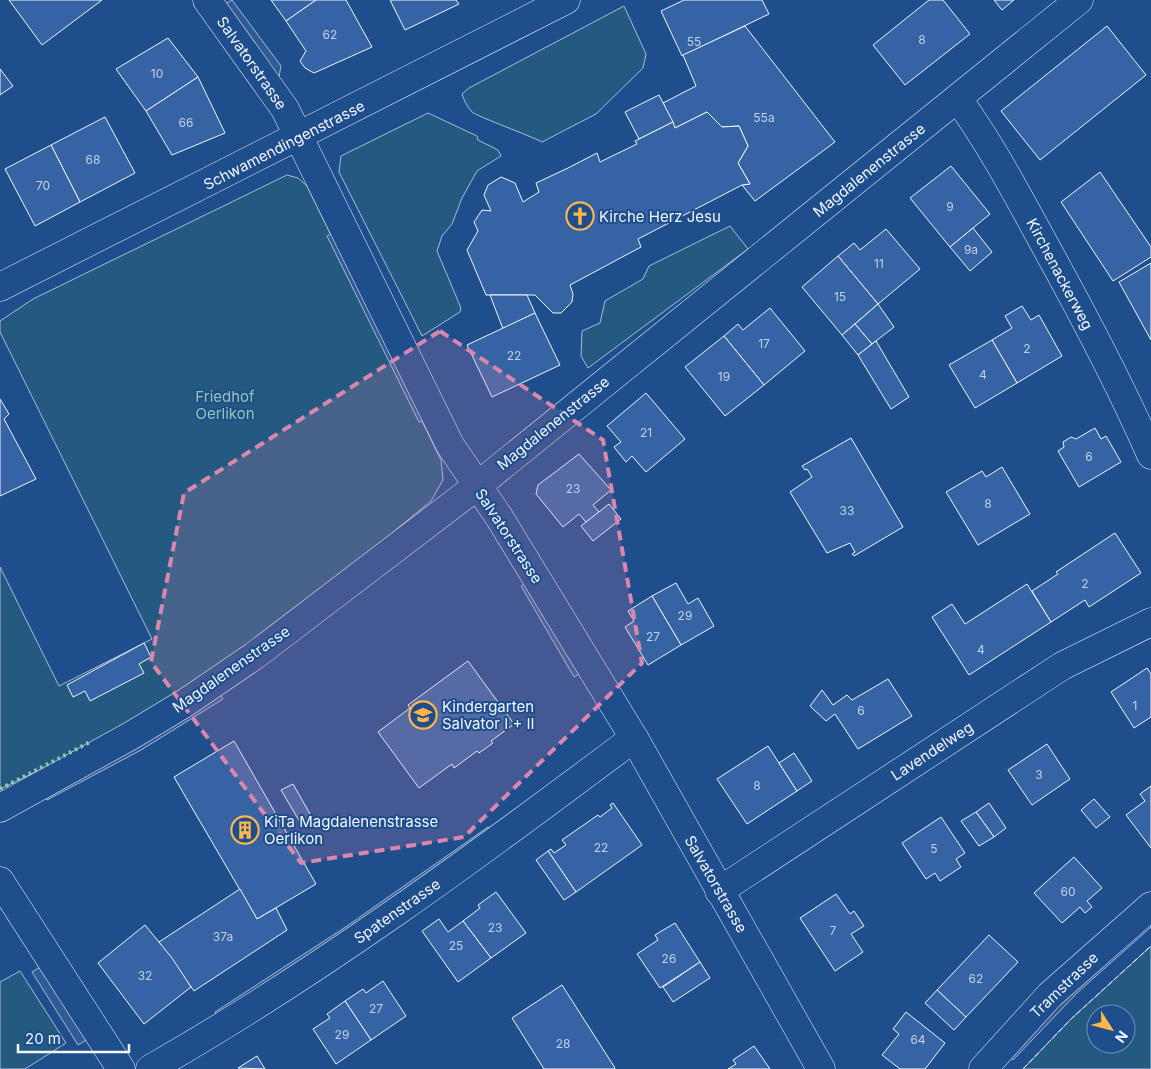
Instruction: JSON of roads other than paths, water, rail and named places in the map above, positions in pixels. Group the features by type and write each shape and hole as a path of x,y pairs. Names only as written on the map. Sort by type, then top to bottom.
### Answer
{"street":[{"name":"Salvatorstrasse","path":"207,0 286,109 450,445 499,517 634,738 821,1069"},
{"name":"Schwamendingenstrasse","path":"0,287 566,0"},
{"name":"Magdalenenstrasse","path":"0,808 185,703 254,656 477,486 1079,0"},
{"name":"Kirchenackerweg","path":"958,99 981,130 1062,277 1125,396 1151,455"},
{"name":"Lavendelweg","path":"719,891 1062,666 1151,622"},
{"name":"Spatenstrasse","path":"150,1069 204,1038 369,930 510,831 634,738"},
{"path":"0,881 120,1069"},
{"name":"Tramstrasse","path":"983,1069 1050,996 1151,906"}],"place":[{"name":"Kirche Herz Jesu","path":"580,216"},
{"name":"Kindergarten Salvator I + II","path":"423,715"},
{"name":"KiTa Magdalenenstrasse Oerlikon","path":"245,830"}],"park label":[{"name":"Friedhof Oerlikon","path":"225,404"}]}
